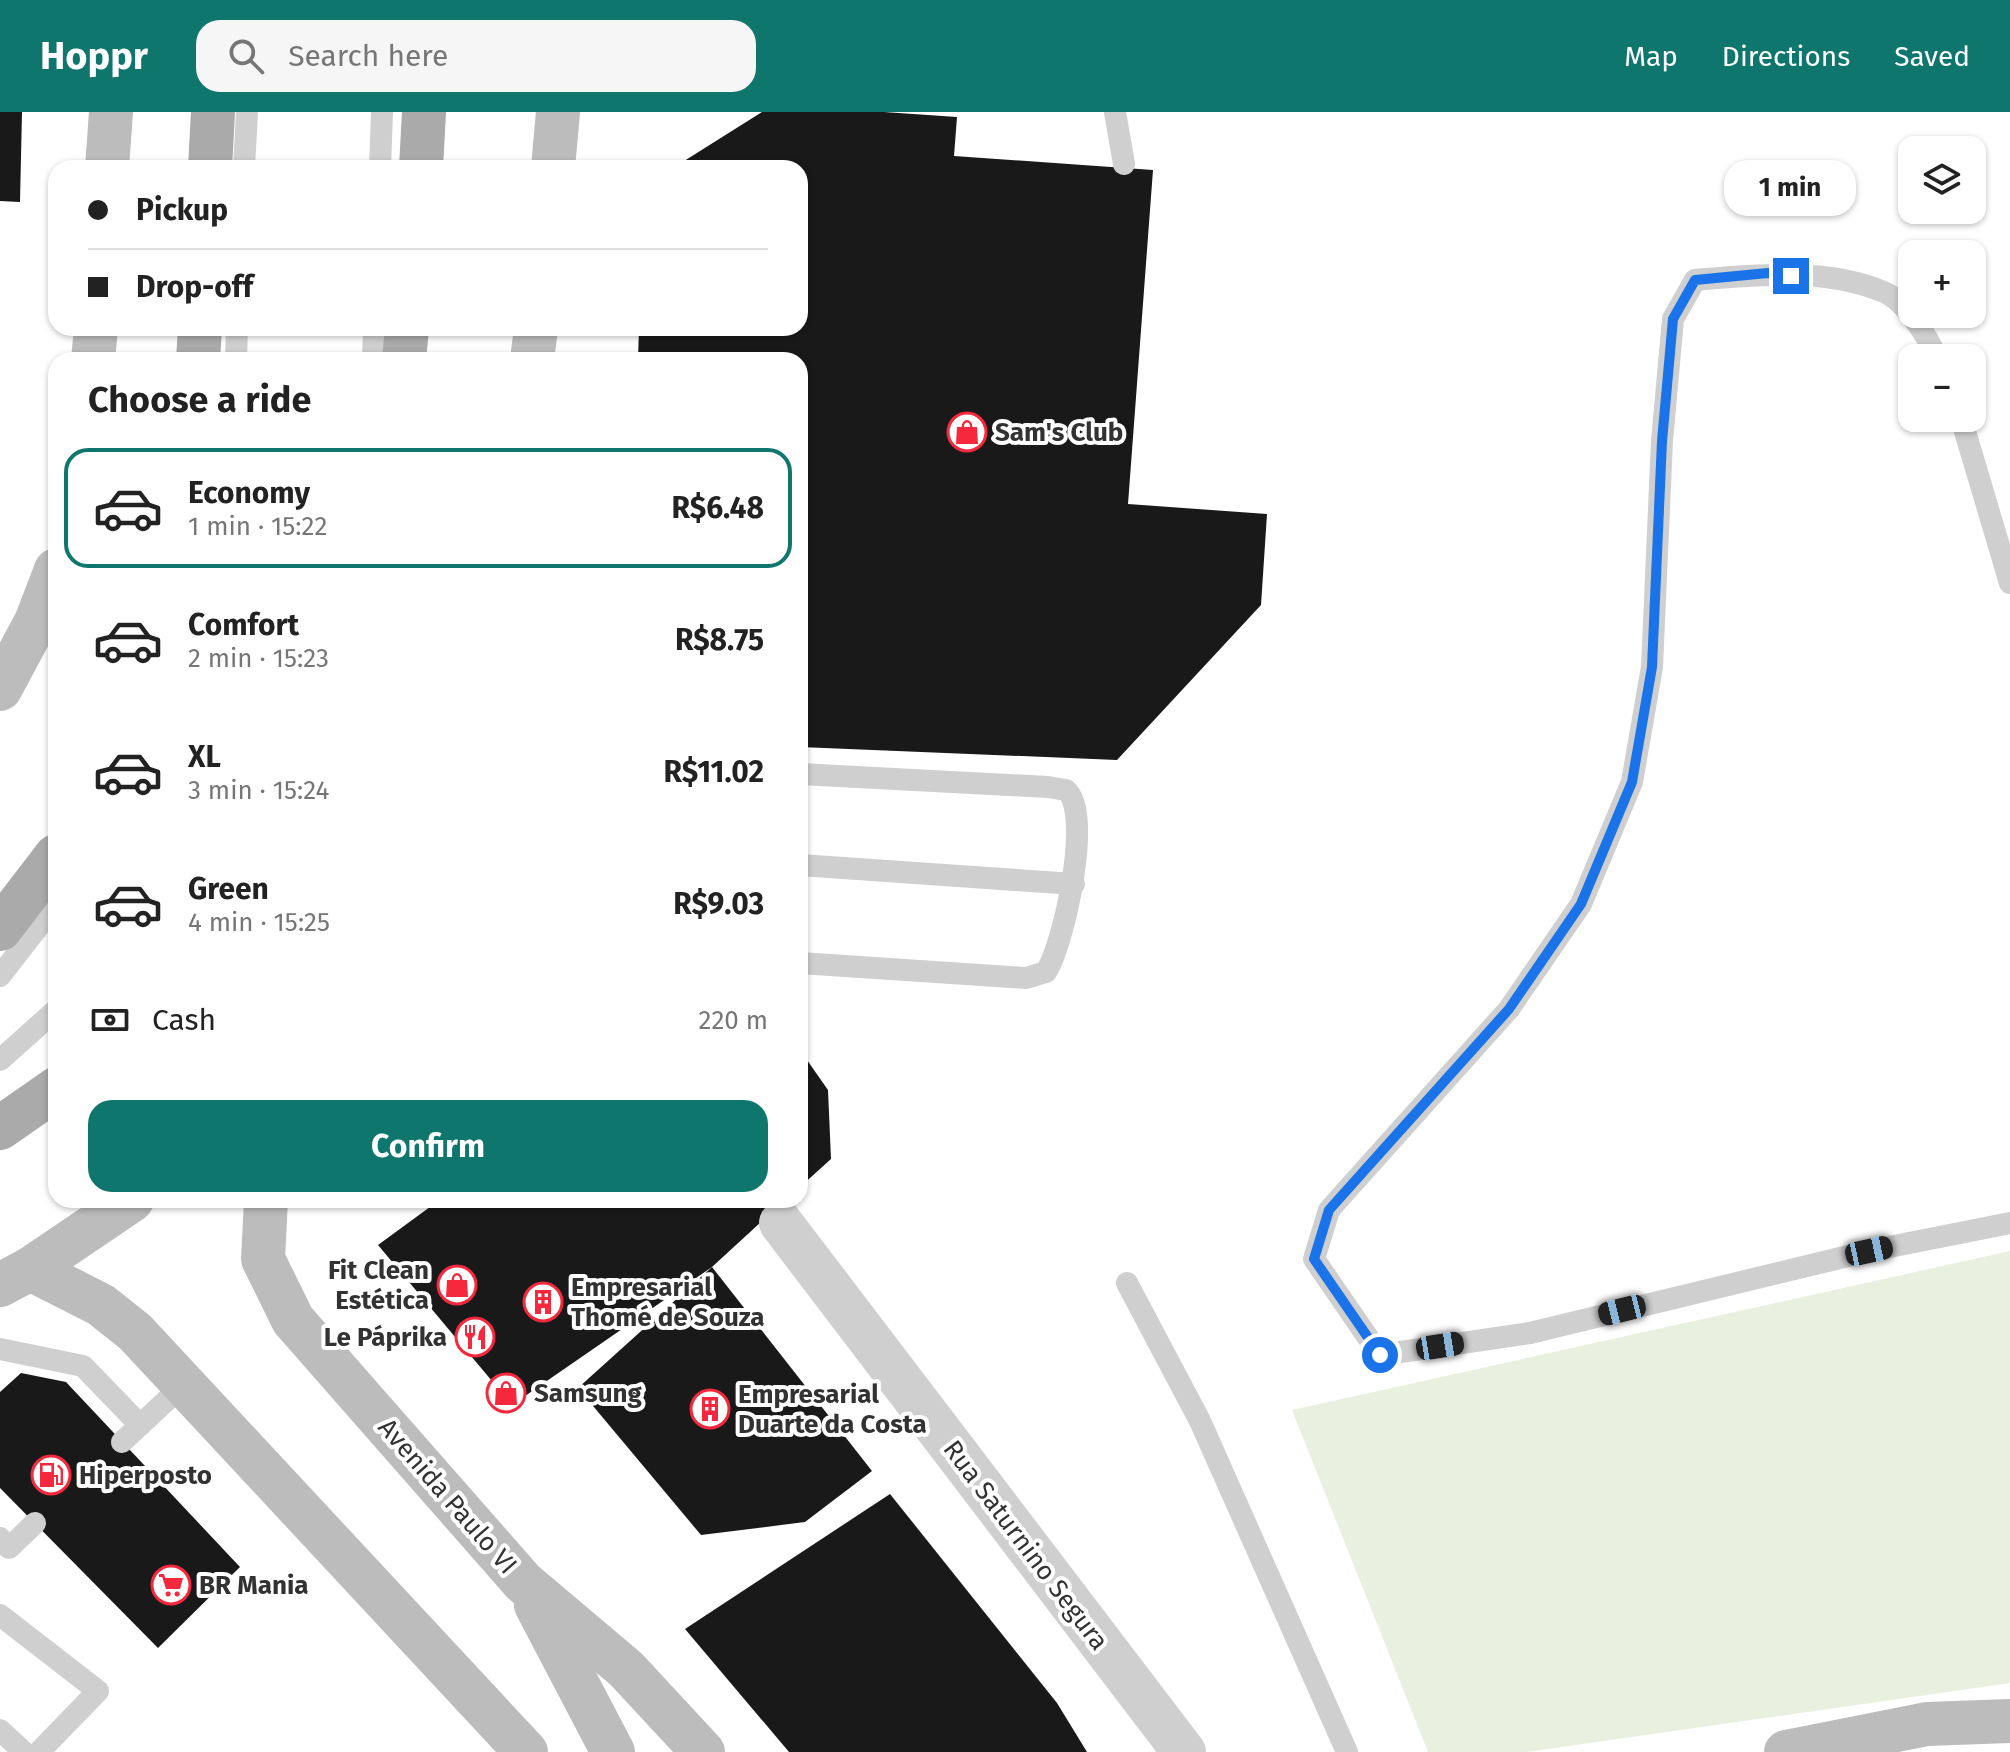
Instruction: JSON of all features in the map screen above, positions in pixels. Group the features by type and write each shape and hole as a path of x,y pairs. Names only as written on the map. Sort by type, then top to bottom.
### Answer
{"main road":[{"path":"108,160 111,112"},
{"path":"210,160 213,112"},
{"path":"421,160 424,112"},
{"path":"0,689 36,622 48,591"},
{"path":"0,929 48,866"},
{"path":"0,1128 48,1095"},
{"path":"15,1277 120,1208"},
{"name":"Avenida Paulo VI","path":"266,1208 263,1259 293,1320 523,1582 626,1669 703,1752"},
{"path":"15,1277 101,1305 135,1332 526,1752"},
{"path":"523,1582 613,1752"},
{"path":"1786,1752 1927,1724 2010,1721"}],"street":[{"name":"Rua Saturnino Segura","path":"781,1223 1184,1752"}],"lane":[{"path":"244,160 247,112"},
{"path":"380,160 382,112"},
{"path":"1115,112 1124,164"},
{"path":"1931,344 1927,334 1886,293 1839,280 1768,273 1695,280 1673,319 1662,441 1652,667 1632,782 1581,904 1509,1009 1329,1210 1314,1259 1380,1355 1530,1333 1869,1251 2010,1223"},
{"path":"1965,432 2010,583"},
{"path":"808,774 1066,790 1076,803 1074,884 1058,953 1046,972 1038,976 808,963"},
{"path":"808,866 1074,884"},
{"path":"0,976 48,914"},
{"path":"0,1060 48,1017"},
{"path":"1127,1283 1200,1421 1347,1752"},
{"path":"0,1349 83,1366 140,1425"},
{"path":"122,1442 184,1384"},
{"path":"0,1538 9,1548 35,1523"},
{"path":"0,1615 98,1691 39,1752"},
{"path":"0,1730 24,1752"}],"green space":[{"path":"2010,1251 2010,1683 1527,1752 1428,1752 1292,1410"}],"building":[{"path":"0,112 22,112 20,202 0,201"},
{"name":"Sam's Club","path":"762,112 884,112 957,117 954,156 1153,170 1128,504 1267,514 1261,605 1117,760 808,747 808,352 638,352 639,336 808,336 808,160 686,160"},
{"path":"808,1061 828,1090 831,1159 808,1180"},
{"name":"Empresarial Thomé de Souza","path":"429,1208 776,1208 712,1267 512,1405 378,1245"},
{"name":"Empresarial Duarte da Costa","path":"712,1267 872,1471 805,1522 701,1535 578,1388"},
{"path":"21,1373 66,1382 240,1567 158,1648 0,1488 0,1392"},
{"path":"890,1494 1057,1703 1087,1752 789,1752 685,1629"}],"place":[{"name":"Sam's Club","path":"967,432"},
{"name":"Fit Clean Estética","path":"457,1285"},
{"name":"Empresarial Thomé de Souza","path":"543,1302"},
{"name":"Le Páprika","path":"475,1337"},
{"name":"Samsung","path":"506,1393"},
{"name":"Empresarial Duarte da Costa","path":"710,1409"},
{"name":"Hiperposto","path":"51,1475"},
{"name":"BR Mania","path":"171,1585"}],"route":[{"path":"1380,1355 1314,1259 1329,1210 1509,1009 1581,904 1632,782 1652,667 1662,441 1673,319 1695,280 1768,273 1791,276"}]}
